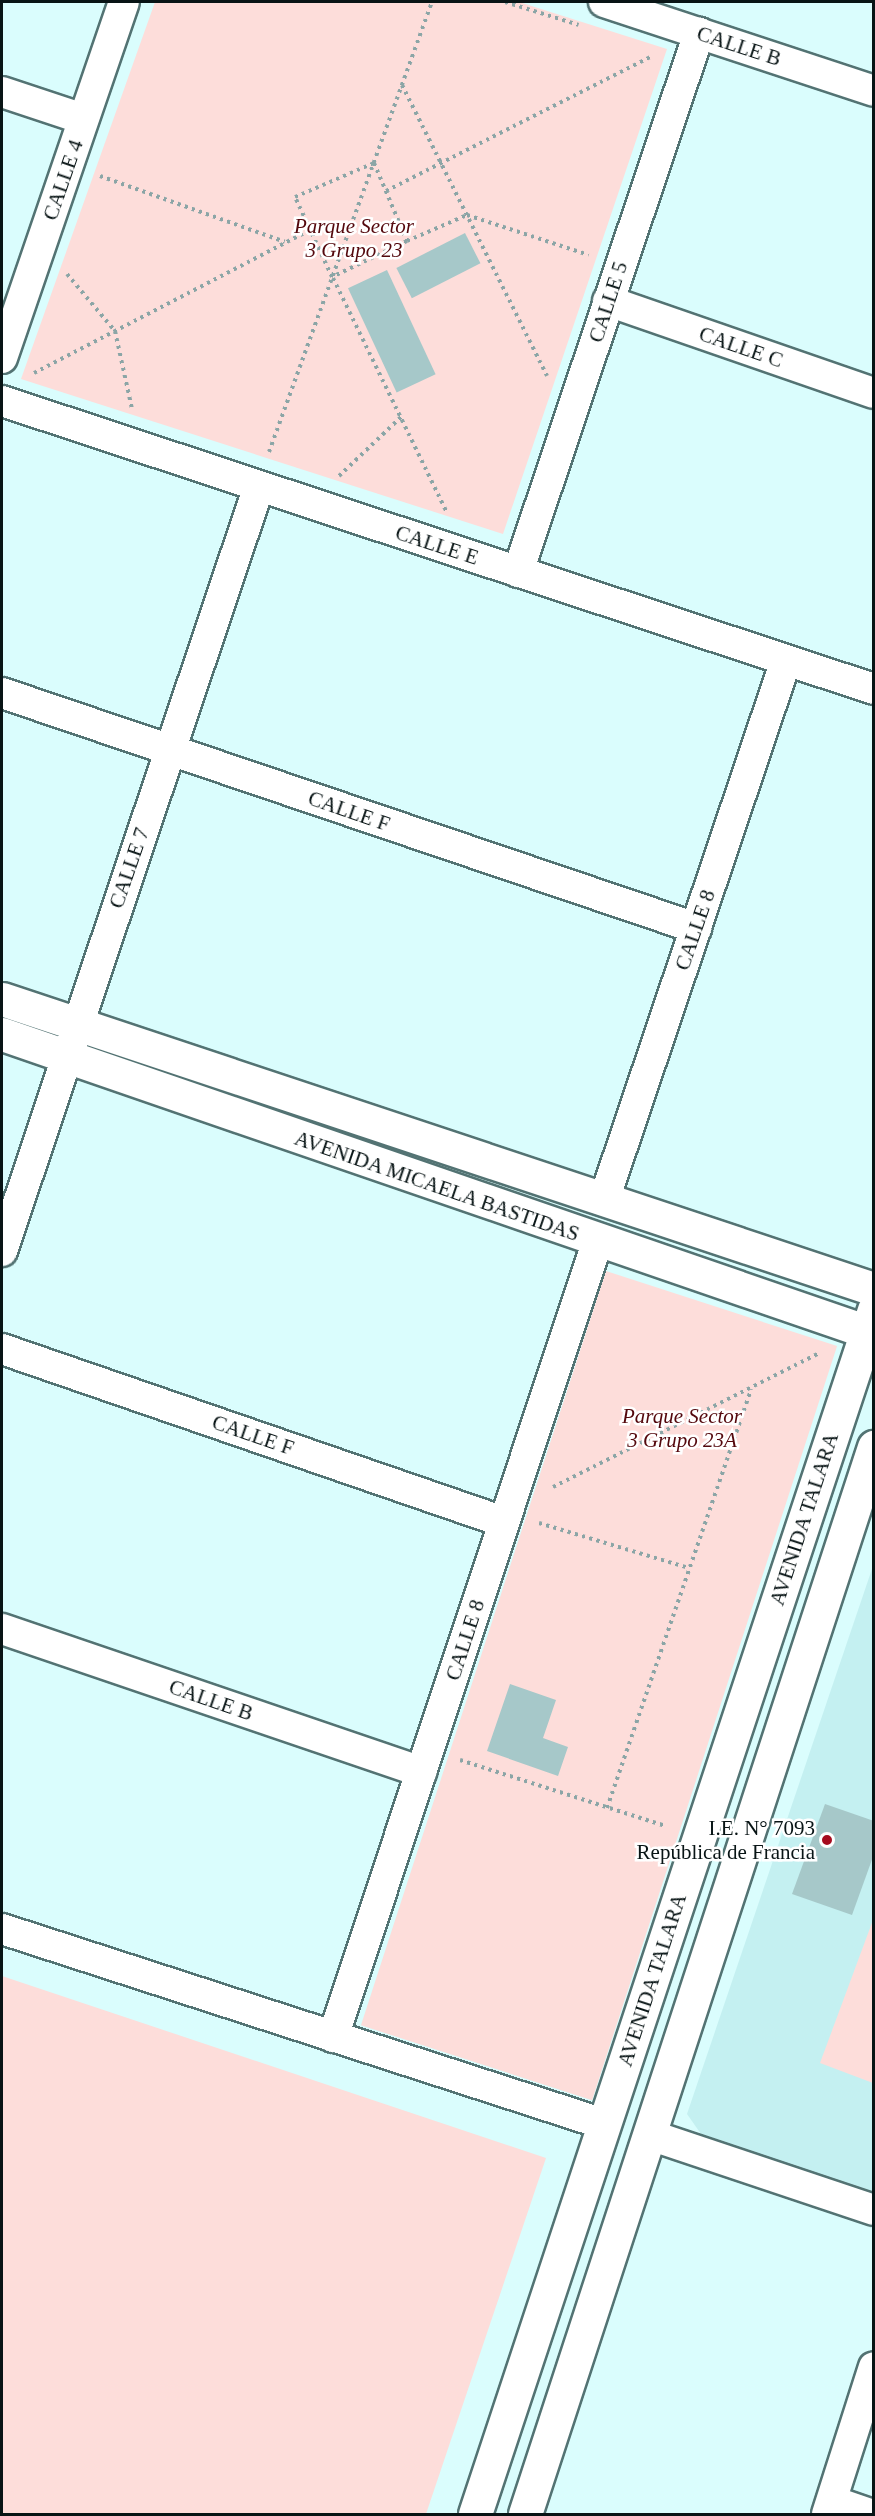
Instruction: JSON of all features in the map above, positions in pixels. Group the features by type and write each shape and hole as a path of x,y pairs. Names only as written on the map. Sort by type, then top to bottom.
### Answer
{"street":[{"name":"CALLE 4","path":"2,358 124,2"},
{"name":"CALLE B","path":"604,2 873,91"},
{"name":"CALLE 5","path":"518,572 699,33"},
{"path":"2,92 83,119"},
{"name":"CALLE C","path":"608,301 873,393"},
{"name":"CALLE E","path":"2,401 873,689"},
{"name":"CALLE 7","path":"2,1251 75,1024 259,486"},
{"name":"CALLE 8","path":"604,1200 786,660"},
{"name":"CALLE F","path":"2,693 696,928"},
{"name":"AVENIDA MICAELA BASTIDAS","path":"2,999 873,1289"},
{"name":"AVENIDA MICAELA BASTIDAS","path":"2,1034 65,1054 597,1243 871,1325"},
{"name":"CALLE 8","path":"333,2037 597,1243"},
{"name":"AVENIDA TALARA","path":"475,2514 871,1325"},
{"name":"CALLE F","path":"2,1349 506,1517"},
{"name":"AVENIDA TALARA","path":"525,2514 653,2136 873,1447"},
{"name":"CALLE B","path":"2,1629 425,1761"},
{"path":"2,1929 604,2124"},
{"path":"653,2136 873,2210"},
{"path":"870,2514 830,2508 873,2367"}],"path":[{"path":"269,454 432,2"},
{"path":"505,2 583,27"},
{"path":"649,48 660,52"},
{"path":"656,63 660,52"},
{"path":"386,191 660,52"},
{"path":"402,84 549,380 553,369"},
{"path":"374,163 406,241"},
{"path":"374,163 295,197 447,512"},
{"path":"68,165 285,243"},
{"path":"332,277 406,241 467,215 620,265"},
{"path":"38,380 28,376 310,230"},
{"path":"588,267 595,244"},
{"path":"65,271 115,331 133,410"},
{"path":"122,406 144,414"},
{"path":"338,477 401,417"},
{"path":"257,450 279,457"},
{"path":"328,473 349,480"},
{"path":"436,508 457,515"},
{"path":"818,1345 829,1349"},
{"path":"825,1360 829,1349"},
{"path":"550,1489 829,1349"},
{"path":"607,1808 751,1389"},
{"path":"506,1517 689,1568"},
{"path":"425,1761 607,1808 699,1837"}],"shaded area":[{"name":"I.E. N° 7093 República de Francia","path":"873,1566 873,2192 701,2134 687,2114"}],"green space":[{"name":"Parque Sector 3 Grupo 23","path":"155,2 519,2 667,49 503,534 21,379"},
{"name":"Parque Sector 3 Grupo 23A","path":"606,1271 837,1346 592,2100 361,2025"},
{"path":"873,1920 873,2083 820,2063"},
{"path":"2,1976 546,2158 426,2514 2,2514"}],"building":[{"path":"465,233 480,263 412,298 396,268"},
{"path":"387,270 436,374 397,392 348,288"},
{"path":"510,1684 556,1700 543,1738 568,1747 558,1776 487,1751"},
{"path":"825,1804 874,1821 874,1854 852,1915 792,1894"}],"place":[{"name":"I.E. N° 7093 República de Francia","path":"827,1840"}]}
